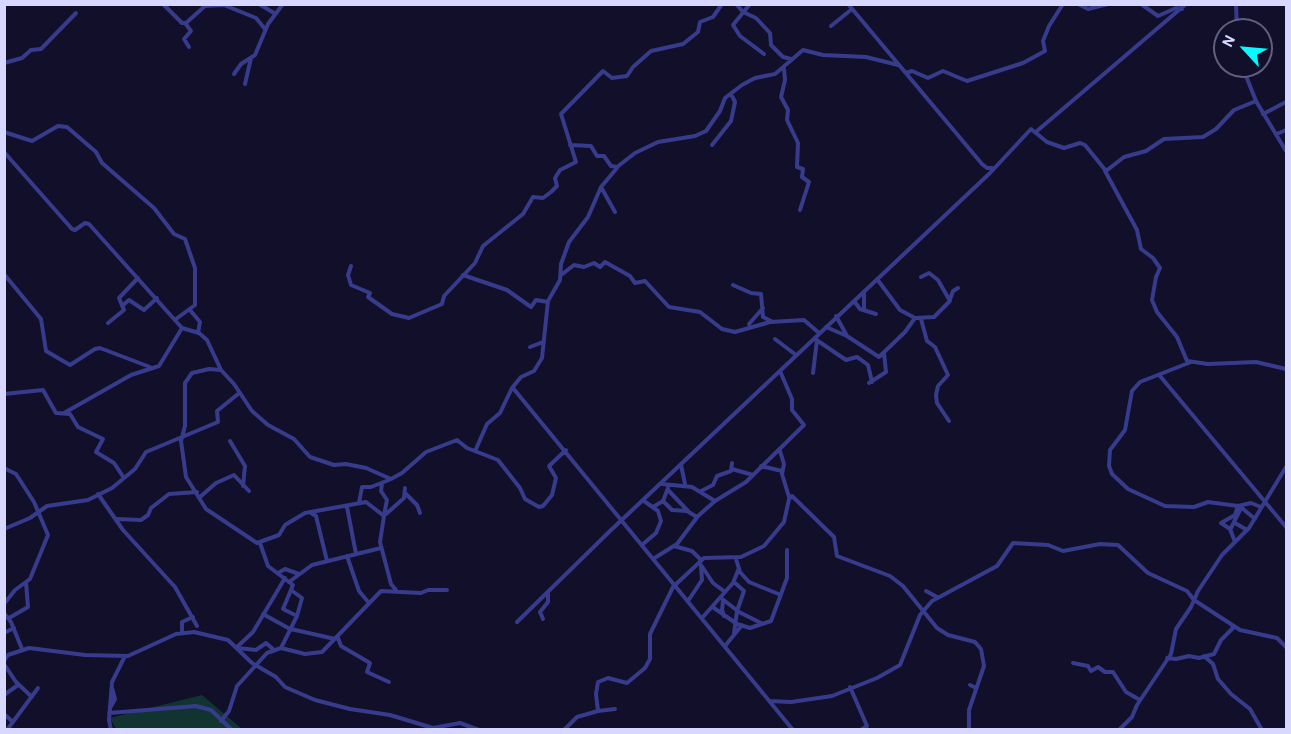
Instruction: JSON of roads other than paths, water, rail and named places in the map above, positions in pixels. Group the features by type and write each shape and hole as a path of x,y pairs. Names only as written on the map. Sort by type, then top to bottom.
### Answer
{"street":[{"path":"164,4 190,31 184,39 189,47"},
{"path":"259,4 274,13"},
{"path":"234,74 239,66 256,54 265,29 274,13 283,4"},
{"path":"351,266 348,275 352,286 370,293 368,297 391,314 409,318 444,304 444,296 475,263 482,247 490,238 523,214 533,197 543,198 556,187 555,178 560,170 576,161 560,115 603,71 612,78 627,76 651,51 683,44 697,33 700,22 713,17 722,4"},
{"path":"736,4 745,14 756,18 770,33 771,45 783,57 791,59"},
{"path":"750,4 745,14 733,25 740,36 764,54"},
{"path":"848,4 985,167 987,175"},
{"path":"906,73 912,71 928,78 943,71 967,81 1020,64 1045,51 1043,42 1049,25 1063,4"},
{"path":"1078,4 1088,9 1108,4"},
{"path":"1141,4 1158,16 1176,8 1182,9"},
{"path":"1036,131 1186,4"},
{"path":"185,24 205,6 224,5 256,18 265,29"},
{"path":"831,27 852,9"},
{"path":"4,63 22,58 31,50 42,48 76,13"},
{"path":"476,450 487,424 500,413 521,377 534,370 542,357 548,302 560,275 561,264 569,242 588,217 600,187 618,167 635,153 658,142 690,138 705,132 720,111 725,98 747,81 775,74 804,50 823,55 866,57 898,65"},
{"path":"245,84 251,58"},
{"path":"784,68 785,83 781,97 788,110 787,120 798,142 796,167 803,169 801,177 809,182 800,210"},
{"path":"1247,78 1263,114 1287,151"},
{"path":"712,145 731,121 735,101 731,94"},
{"path":"1105,171 1124,157 1146,152 1164,139 1203,137 1216,129 1234,110 1256,101"},
{"path":"1263,114 1287,102"},
{"path":"4,132 32,141 58,126 67,127 96,152 103,164 154,208 174,234 185,239 195,267 195,305 176,319"},
{"path":"517,622 796,355 818,337 836,316 987,175 1031,129 1047,142 1064,148 1080,143 1086,145 1105,171 1137,230 1141,249 1153,258 1160,268 1153,290 1153,302 1157,312 1177,337 1185,359 1208,364 1256,362 1287,369"},
{"path":"1277,134 1287,130"},
{"path":"570,146 591,146 597,156 604,156 611,166 618,167"},
{"path":"4,152 72,229 88,224 182,328 198,333 207,341 221,370 234,384 238,394 252,412 268,425 294,439 310,457 334,465 349,464 366,468 384,480"},
{"path":"985,167 993,168"},
{"path":"600,187 615,212"},
{"path":"560,275 575,265 584,267 594,263 600,267 605,262 630,276 636,283 643,280 650,284 669,308 700,312 720,329 737,332 772,321 804,320 818,337 846,360 857,357 867,365 870,382 886,372 885,352"},
{"path":"921,277 929,273 938,280 950,301"},
{"path":"4,274 40,318 47,352 70,365 95,348 100,348 150,367"},
{"path":"463,275 507,290 531,307 535,301 548,302"},
{"path":"108,323 124,310 119,298 138,278"},
{"path":"877,280 900,310 915,318 934,317 950,301 953,291 958,288"},
{"path":"733,285 752,293 761,294 762,324"},
{"path":"864,291 864,310"},
{"path":"123,306 129,300 145,310 157,298"},
{"path":"854,300 858,307 876,314"},
{"path":"749,324 763,308"},
{"path":"190,310 200,322 198,333"},
{"path":"193,315 196,310"},
{"path":"836,316 847,336"},
{"path":"763,317 772,321"},
{"path":"825,327 847,336 877,357 905,332 915,318"},
{"path":"921,318 927,341 934,347 946,370 947,377 938,386 936,395 937,403 949,422"},
{"path":"4,394 43,390 56,413 64,412 150,367 158,366 164,360 182,328"},
{"path":"813,373 818,337"},
{"path":"774,339 788,346 796,355"},
{"path":"530,347 544,341"},
{"path":"1191,362 1140,382 1132,391 1125,430 1110,450 1109,466 1112,474 1130,490 1164,506 1194,507 1208,502 1241,507 1255,519"},
{"path":"221,370 209,369 192,373 186,381 185,426 181,439 186,477 213,515 252,542 260,543 279,535 285,525 310,512 367,502 385,515"},
{"path":"653,559 674,546 697,517 715,501 729,494 753,475 804,425 792,410 793,399 780,371"},
{"path":"1160,375 1287,527"},
{"path":"513,388 566,450 674,587 793,729"},
{"path":"4,529 47,506 88,500 137,467 146,452 218,422 217,411 238,394"},
{"path":"64,412 71,415 78,427 103,439 96,452 114,463 124,477"},
{"path":"230,441 245,466 243,486"},
{"path":"359,502 362,487 371,487 402,473 426,452 445,447 455,441 500,462 521,489 525,498 539,507 543,506 552,495 556,478 549,466 566,450"},
{"path":"598,711 596,694 598,682 606,678 627,684 646,667 650,656 649,638 674,587 706,558 736,558 765,545 784,522 789,498 782,471 784,462 780,451"},
{"path":"681,465 682,478 686,485"},
{"path":"704,491 713,485 717,476 732,466 753,475"},
{"path":"761,466 782,471"},
{"path":"1119,729 1132,717 1140,700 1172,652 1176,628 1221,557 1247,530 1287,467"},
{"path":"4,468 16,474 34,502 36,512 48,537 30,579 4,604"},
{"path":"200,497 216,483 236,475 249,491"},
{"path":"384,480 381,490 387,500 384,525 380,535 381,548 391,584 390,591"},
{"path":"662,484 676,487 686,485 704,491 715,501"},
{"path":"653,507 663,501 668,484"},
{"path":"385,515 404,498 405,490 417,505 420,513"},
{"path":"668,490 697,517"},
{"path":"117,519 141,520 148,516 152,508 169,494 197,492"},
{"path":"98,494 123,530 168,579 197,626"},
{"path":"789,498 792,496 797,499 834,537 837,556 890,576 903,586 944,633 975,642 981,649 984,666 968,716 969,729"},
{"path":"642,545 656,534 661,522 659,513 644,501"},
{"path":"663,501 672,510 688,511"},
{"path":"1234,543 1230,530 1221,523 1235,515 1241,507 1248,503 1261,507"},
{"path":"347,507 355,554"},
{"path":"1230,530 1241,507"},
{"path":"310,512 316,516 327,561"},
{"path":"1235,523 1247,530"},
{"path":"260,543 268,566 293,585 283,609 297,616"},
{"path":"772,702 813,700 839,694 850,687 877,678 901,664 923,611 937,597 997,566 1014,543 1048,545 1063,551 1100,544 1118,545 1148,573 1187,591 1194,600 1233,626 1247,633 1277,638 1287,647"},
{"path":"674,546 692,551 707,574 725,592"},
{"path":"289,582 310,566 381,548"},
{"path":"714,608 736,623 751,628 770,622 774,617 787,579 787,550"},
{"path":"347,556 359,591 369,603"},
{"path":"736,558 739,568 753,585 781,595"},
{"path":"700,563 702,580"},
{"path":"702,618 722,599 734,582 739,568"},
{"path":"278,573 285,569 299,574"},
{"path":"688,601 707,574"},
{"path":"237,647 253,632 285,578"},
{"path":"9,618 28,607 26,582"},
{"path":"734,582 744,591 737,611 734,633"},
{"path":"391,584 396,590"},
{"path":"281,648 297,616 302,598 291,590"},
{"path":"237,647 267,652 281,648 301,653 320,654 380,591 421,593 429,590 442,592 447,590"},
{"path":"543,619 540,612 547,603 548,591"},
{"path":"926,591 937,597"},
{"path":"722,599 737,611 762,623"},
{"path":"722,599 722,610 725,616"},
{"path":"4,613 9,618 22,649"},
{"path":"263,614 291,629 337,638"},
{"path":"182,633 182,621 193,617"},
{"path":"725,646 742,625"},
{"path":"1167,658 1214,654 1233,626"},
{"path":"4,633 14,628"},
{"path":"32,697 18,684 4,662 8,655 22,649 125,656 182,633 221,637 237,647 254,665 274,675 286,688 315,700 351,710 390,715 427,729 460,723 479,729"},
{"path":"337,638 341,646 370,663 367,672 389,681"},
{"path":"256,651 265,644 274,650"},
{"path":"221,721 229,711 237,686 267,652"},
{"path":"111,729 109,711 112,687 125,656"},
{"path":"1203,656 1213,664 1218,679 1249,709 1262,729"},
{"path":"1073,663 1089,666 1091,671 1098,667 1105,672 1112,672 1126,692 1140,700"},
{"path":"4,695 18,684"},
{"path":"970,685 976,688"},
{"path":"850,687 867,726 861,729"},
{"path":"7,729 38,688"},
{"path":"109,711 193,706 210,710 232,729"},
{"path":"564,729 577,717 615,709"},
{"path":"4,714 13,722"}]}
